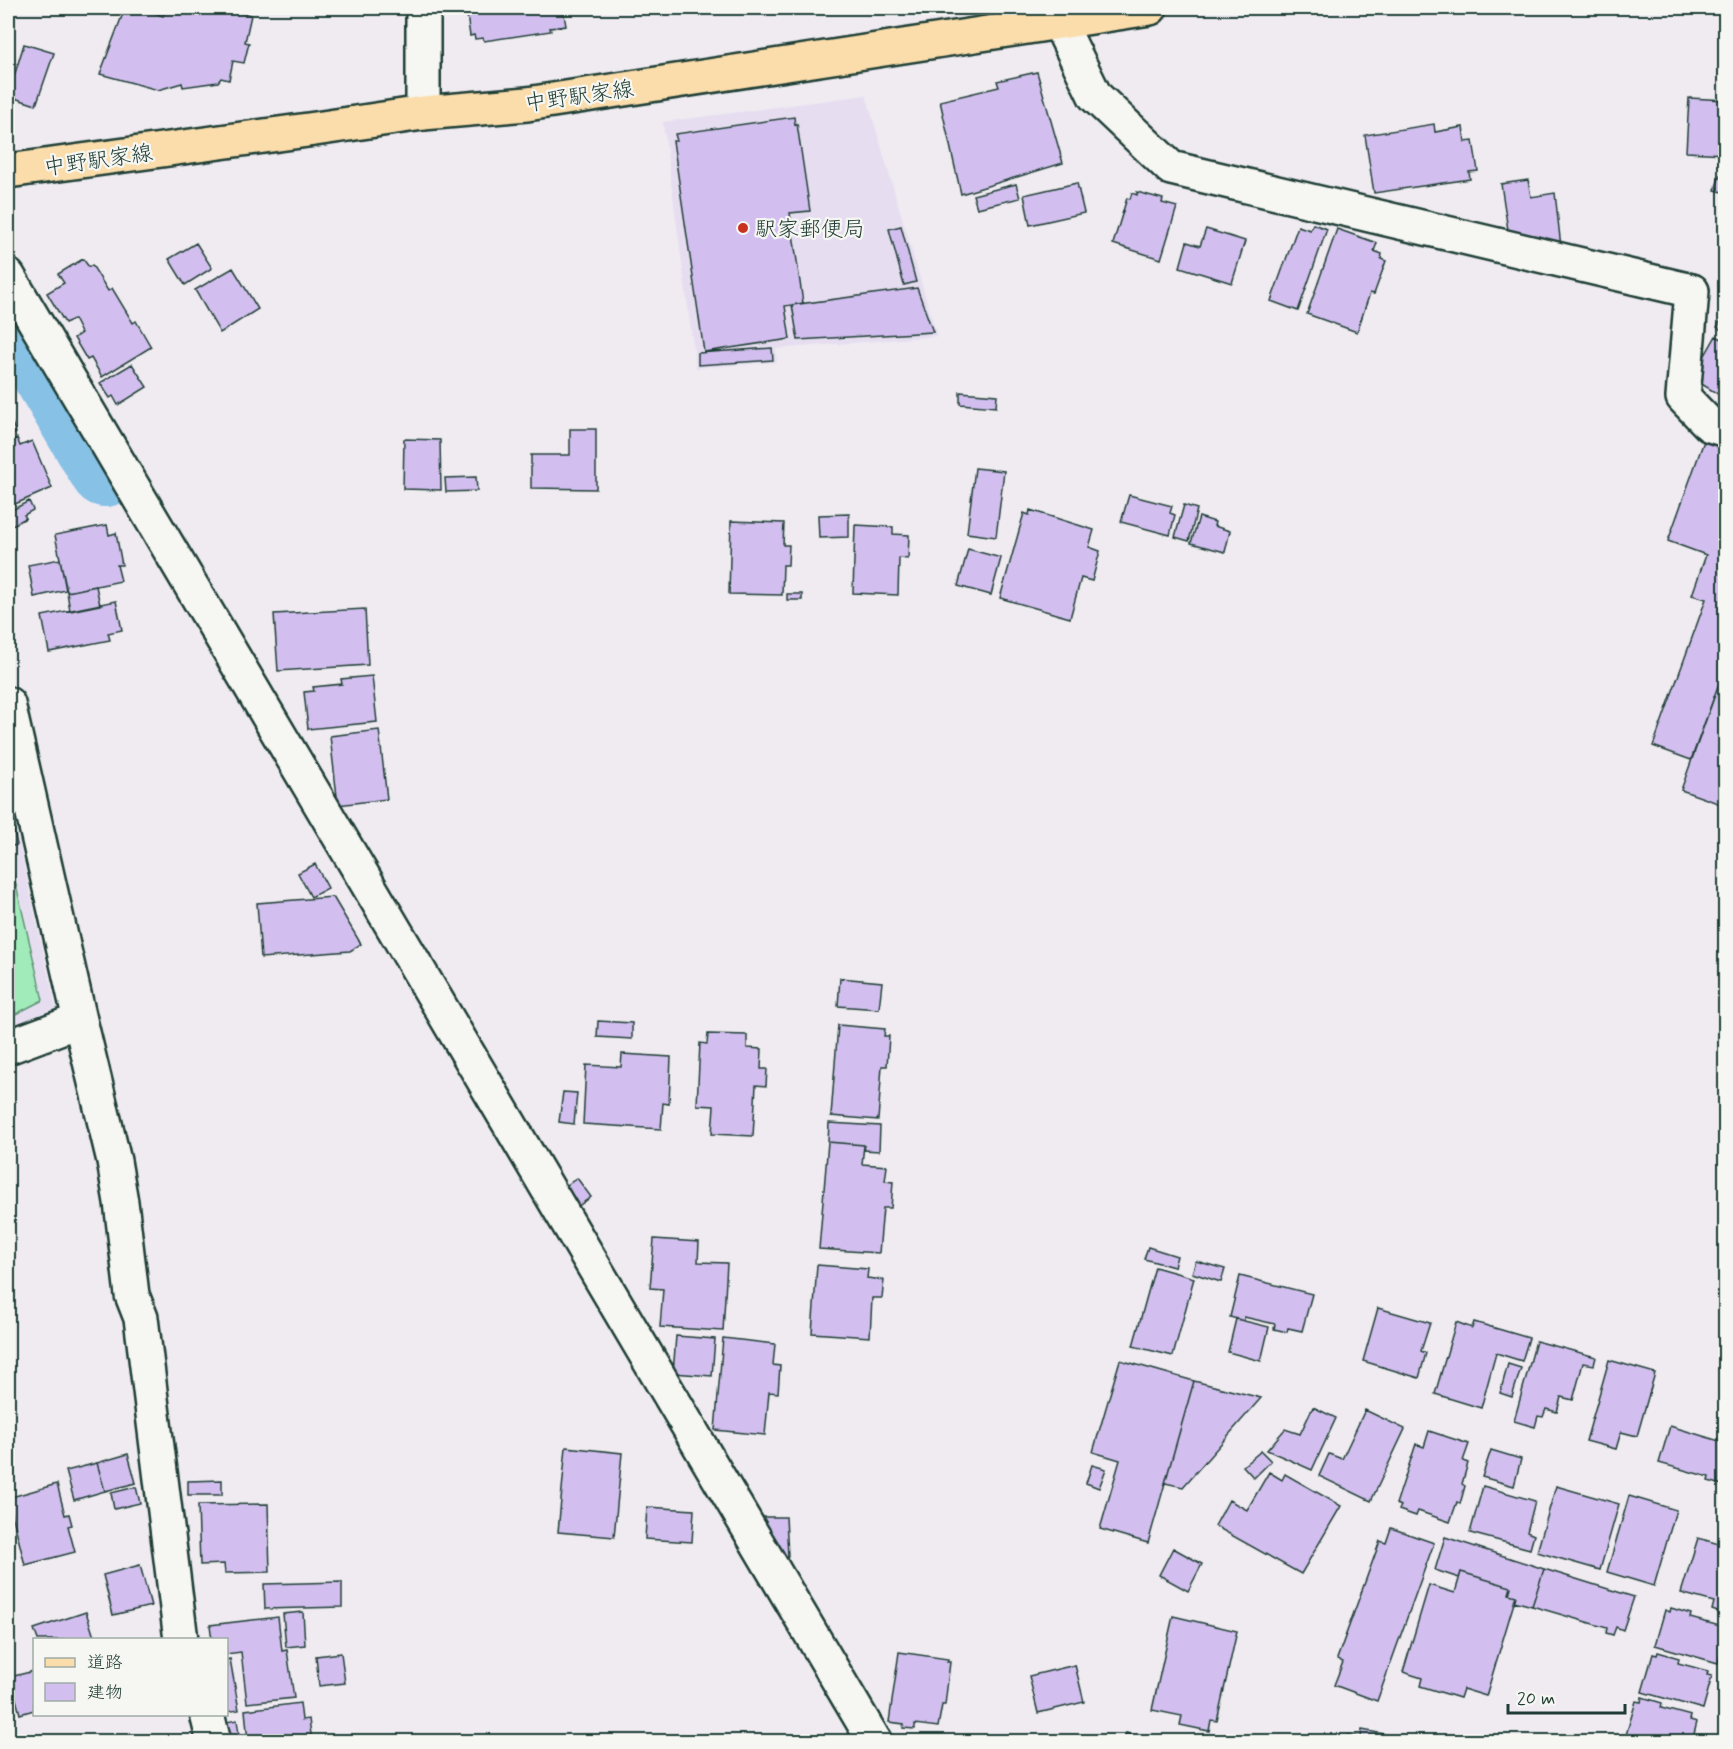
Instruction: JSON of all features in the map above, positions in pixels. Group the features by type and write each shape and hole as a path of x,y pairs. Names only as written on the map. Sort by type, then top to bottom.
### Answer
{"main road":[{"name":"中野駅家線","path":"8,171 423,113 527,104 1150,8"}],"street":[{"path":"423,8 423,113"},
{"path":"1059,22 1095,96 1171,168 1692,291 1683,397 1710,425 1725,430"},
{"path":"8,276 875,1742"},
{"path":"8,704 114,1161 132,1295 141,1318 181,1638"},
{"path":"8,1047 80,1020"},
{"path":"208,1716 214,1742"}],"shaded area":[{"path":"866,95 937,336 776,349 777,362 696,368 663,122"},
{"path":"8,795 56,1008 8,1027"}],"green space":[{"path":"8,856 43,1000 8,1018"}],"building":[{"path":"125,8 141,8 163,16 166,8 231,8 231,10 251,15 245,42 249,43 244,63 233,61 229,80 221,78 218,82 183,87 182,83 158,90 100,74"},
{"path":"466,8 563,8 566,26 550,28 551,31 484,41 483,38 475,39 474,35 470,36"},
{"path":"24,44 54,53 36,105 8,96"},
{"path":"1037,72 1063,163 961,194 940,101 999,87 997,81"},
{"path":"1689,98 1726,100 1726,154 1686,152"},
{"path":"794,117 810,211 790,213 803,303 785,306 790,339 704,352 673,141 677,141 675,134"},
{"path":"1434,124 1435,132 1463,127 1465,142 1473,141 1478,171 1469,172 1470,179 1374,193 1365,135"},
{"path":"1720,175 1726,177 1726,193 1715,190"},
{"path":"1528,180 1531,197 1555,193 1561,247 1510,243 1501,184"},
{"path":"1077,183 1084,213 1030,225 1024,195"},
{"path":"1016,184 1020,198 977,208 973,195"},
{"path":"1137,192 1163,199 1162,203 1177,207 1161,259 1113,244 1127,198 1130,199 1132,193 1137,195"},
{"path":"1313,224 1327,229 1298,311 1271,301 1298,226 1310,230"},
{"path":"901,226 916,282 904,285 889,229"},
{"path":"1206,229 1245,241 1232,283 1180,267 1187,242 1200,246"},
{"path":"1337,229 1377,243 1374,251 1382,254 1381,259 1386,261 1374,294 1370,293 1357,332 1307,314"},
{"path":"196,243 212,268 185,285 169,259"},
{"path":"83,259 89,267 92,265 108,291 112,288 133,323 136,321 151,347 102,377 91,358 87,360 74,338 81,333 74,319 65,323 47,293 64,283 58,274"},
{"path":"233,268 258,309 220,333 195,290"},
{"path":"917,288 933,332 798,340 792,305"},
{"path":"1726,312 1726,333 1717,327"},
{"path":"1716,336 1726,341 1726,395 1724,398 1692,378"},
{"path":"772,348 773,360 698,365 698,353"},
{"path":"132,364 147,387 118,405 113,396 110,398 100,383"},
{"path":"960,392 997,395 996,407 960,404"},
{"path":"8,414 16,433 8,437"},
{"path":"570,429 596,429 596,489 531,488 531,455 570,455"},
{"path":"17,438 20,446 32,441 52,488 8,507 8,442"},
{"path":"1705,438 1726,446 1726,664 1691,760 1653,746 1706,599 1692,595 1706,555 1668,541"},
{"path":"404,439 440,440 441,490 403,489"},
{"path":"975,468 1004,471 996,537 967,533"},
{"path":"476,477 477,491 446,492 445,478"},
{"path":"1129,495 1172,506 1170,513 1175,515 1170,535 1121,522"},
{"path":"29,501 33,510 24,515 26,518 9,527 8,512"},
{"path":"1184,505 1197,509 1189,541 1175,537"},
{"path":"1030,510 1094,530 1089,547 1100,551 1092,581 1081,578 1070,618 1000,598 1024,513 1029,515"},
{"path":"849,514 849,537 819,538 818,515"},
{"path":"1199,517 1215,522 1214,526 1230,531 1225,552 1191,543"},
{"path":"731,521 784,523 783,545 789,545 788,565 783,565 782,595 729,594"},
{"path":"107,525 109,535 116,533 122,565 117,565 121,581 67,592 55,535"},
{"path":"855,525 893,527 893,534 909,535 908,559 899,558 898,595 853,593"},
{"path":"968,549 1001,558 991,595 958,586"},
{"path":"60,559 66,590 34,597 28,565"},
{"path":"96,586 100,605 70,611 67,592"},
{"path":"787,594 802,594 802,600 787,600"},
{"path":"116,601 122,630 108,633 110,640 49,652 42,616"},
{"path":"365,609 368,665 278,671 274,614"},
{"path":"1726,664 1726,806 1681,790"},
{"path":"372,676 377,722 308,729 304,692 314,691 313,687 342,684 341,679"},
{"path":"379,730 387,799 338,805 330,736"},
{"path":"8,804 17,845 8,847"},
{"path":"315,864 328,888 311,897 298,873"},
{"path":"333,897 361,944 350,951 261,958 257,903"},
{"path":"840,978 882,982 879,1009 838,1006"},
{"path":"598,1021 632,1023 632,1039 597,1037"},
{"path":"838,1025 885,1029 884,1036 889,1036 887,1066 882,1066 878,1120 831,1116"},
{"path":"708,1034 747,1035 747,1048 762,1049 761,1069 767,1069 766,1086 756,1085 753,1136 712,1134 714,1106 697,1105 700,1043 707,1044"},
{"path":"622,1054 671,1057 669,1104 663,1103 661,1129 583,1124 586,1065 621,1067"},
{"path":"563,1092 577,1093 574,1124 559,1122"},
{"path":"829,1123 880,1126 879,1151 864,1150 864,1145 828,1142"},
{"path":"828,1142 864,1145 862,1164 887,1166 885,1181 893,1182 891,1208 883,1208 879,1253 819,1249"},
{"path":"577,1178 591,1197 577,1207 563,1188"},
{"path":"654,1239 699,1242 698,1262 727,1263 723,1331 660,1327 663,1289 650,1288"},
{"path":"1148,1247 1177,1256 1174,1267 1144,1259"},
{"path":"1196,1261 1225,1269 1221,1282 1192,1273"},
{"path":"817,1265 868,1269 867,1278 884,1280 882,1298 872,1298 870,1337 812,1333"},
{"path":"1155,1267 1194,1278 1173,1356 1133,1346"},
{"path":"1240,1276 1312,1294 1302,1331 1288,1328 1287,1332 1274,1329 1275,1324 1244,1317 1244,1321 1230,1317"},
{"path":"1378,1308 1430,1323 1421,1351 1426,1353 1419,1378 1363,1361"},
{"path":"1236,1319 1269,1327 1261,1361 1228,1352"},
{"path":"1456,1322 1472,1328 1474,1322 1529,1338 1522,1361 1496,1353 1481,1408 1435,1394"},
{"path":"676,1336 715,1339 712,1376 673,1373"},
{"path":"723,1338 775,1344 773,1365 780,1366 778,1393 769,1392 765,1435 715,1430"},
{"path":"1536,1341 1596,1357 1594,1365 1583,1363 1573,1400 1561,1397 1557,1412 1546,1409 1543,1417 1538,1416 1535,1427 1514,1421"},
{"path":"1120,1360 1194,1381 1148,1543 1100,1529 1120,1460 1093,1452"},
{"path":"1609,1360 1655,1373 1637,1436 1621,1432 1616,1449 1586,1441"},
{"path":"1508,1364 1521,1368 1512,1397 1500,1393"},
{"path":"1194,1381 1261,1398 1183,1487 1165,1483"},
{"path":"1313,1407 1336,1418 1312,1470 1267,1450 1285,1429 1300,1434"},
{"path":"1365,1410 1405,1429 1371,1501 1319,1476 1329,1454 1342,1459"},
{"path":"1670,1426 1726,1443 1726,1486 1708,1481 1709,1477 1659,1463"},
{"path":"1429,1431 1469,1444 1463,1461 1468,1463 1462,1484 1465,1486 1460,1504 1457,1502 1450,1522 1418,1511 1416,1516 1399,1510 1401,1506 1396,1504 1416,1444 1424,1447"},
{"path":"566,1447 622,1453 614,1537 558,1532"},
{"path":"1491,1450 1521,1459 1514,1486 1482,1477"},
{"path":"1261,1451 1271,1461 1254,1478 1243,1466"},
{"path":"128,1454 136,1483 105,1491 97,1463"},
{"path":"97,1463 105,1491 74,1500 66,1471"},
{"path":"1092,1465 1106,1469 1099,1488 1086,1483"},
{"path":"1269,1472 1282,1480 1285,1474 1341,1506 1301,1574 1215,1526 1229,1500 1247,1510"},
{"path":"222,1480 222,1495 188,1495 188,1481"},
{"path":"57,1484 65,1515 69,1514 72,1525 68,1526 75,1552 25,1565 8,1498"},
{"path":"1483,1486 1535,1501 1527,1532 1534,1535 1530,1549 1470,1533"},
{"path":"1556,1486 1619,1504 1600,1570 1537,1552"},
{"path":"136,1487 140,1503 114,1509 111,1493"},
{"path":"1629,1496 1676,1510 1654,1586 1607,1572"},
{"path":"268,1504 270,1572 225,1573 224,1564 200,1565 198,1505"},
{"path":"647,1507 694,1510 692,1542 645,1539"},
{"path":"759,1517 786,1517 788,1556 784,1557"},
{"path":"1391,1528 1434,1543 1377,1701 1334,1685 1343,1662 1337,1659 1380,1541 1386,1543"},
{"path":"1445,1537 1544,1569 1532,1606 1514,1601 1516,1596 1509,1594 1511,1587 1461,1572 1459,1578 1435,1570"},
{"path":"1698,1538 1726,1546 1726,1615 1712,1610 1714,1602 1681,1593"},
{"path":"1173,1548 1202,1564 1188,1591 1159,1575"},
{"path":"140,1565 151,1606 113,1615 103,1575"},
{"path":"1544,1569 1634,1597 1623,1630 1616,1627 1613,1635 1606,1633 1607,1628 1532,1606"},
{"path":"1461,1572 1511,1587 1509,1594 1516,1596 1486,1696 1463,1689 1460,1698 1420,1686 1422,1678 1403,1672 1429,1585 1455,1593"},
{"path":"342,1582 342,1607 265,1609 264,1584"},
{"path":"1671,1608 1691,1614 1690,1618 1720,1626 1719,1631 1726,1632 1718,1663 1655,1645 1665,1610 1670,1612"},
{"path":"86,1612 94,1638 37,1638 34,1629"},
{"path":"303,1612 305,1645 286,1647 283,1614"},
{"path":"1173,1616 1237,1631 1217,1721 1211,1720 1209,1731 1180,1725 1182,1716 1152,1710"},
{"path":"278,1617 282,1651 287,1650 294,1698 247,1703 241,1652 228,1654 228,1638 212,1638 210,1625"},
{"path":"899,1652 948,1659 947,1662 950,1662 945,1705 942,1705 938,1727 915,1724 915,1729 903,1728 904,1724 889,1722"},
{"path":"1658,1652 1679,1658 1678,1663 1708,1671 1707,1675 1712,1676 1703,1709 1642,1692 1653,1654 1657,1655"},
{"path":"341,1653 345,1683 319,1686 316,1656"},
{"path":"230,1659 239,1710 228,1712 228,1660"},
{"path":"1075,1665 1084,1702 1038,1713 1029,1676"},
{"path":"33,1671 33,1710 20,1714 10,1677"},
{"path":"1642,1697 1662,1703 1661,1708 1691,1716 1690,1720 1697,1722 1692,1742 1651,1742 1626,1735 1636,1701 1641,1702"},
{"path":"300,1703 302,1720 309,1719 312,1742 248,1742 245,1710"},
{"path":"237,1720 240,1742 223,1742 220,1723"},
{"path":"1362,1730 1390,1735 1389,1742 1347,1742 1348,1735 1361,1737"},
{"path":"1126,1733 1155,1742 1124,1742"}],"waterway":[{"path":"8,308 105,472"}],"place":[{"name":"駅家郵便局","path":"743,228"}]}
